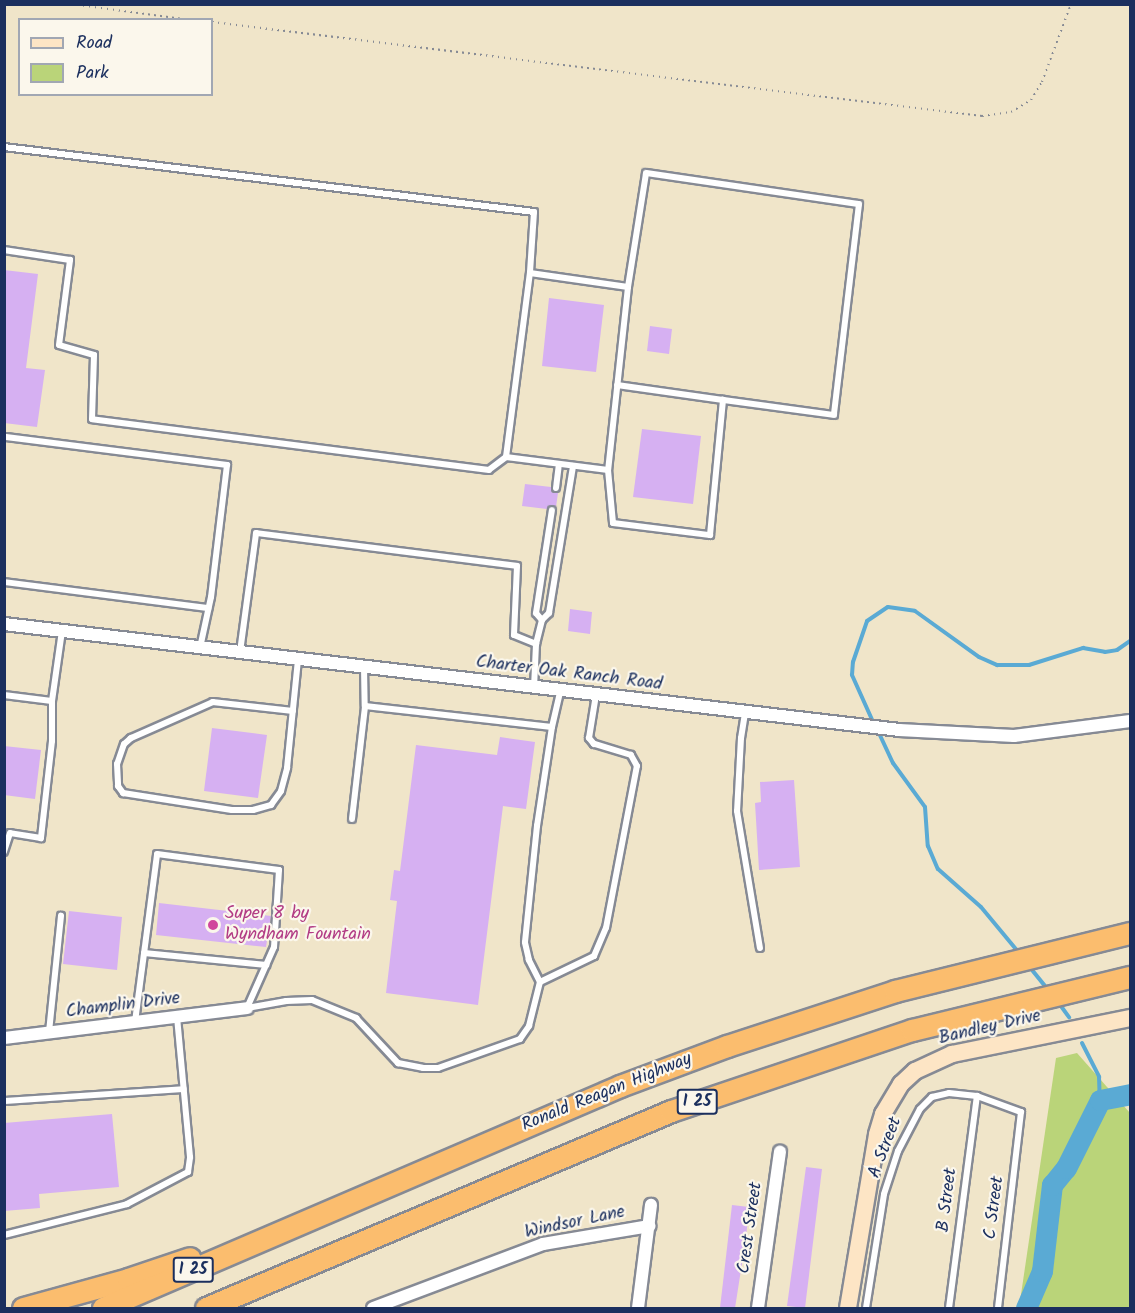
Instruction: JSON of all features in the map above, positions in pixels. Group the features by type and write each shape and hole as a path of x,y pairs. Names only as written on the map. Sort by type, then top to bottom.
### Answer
{"highway":[{"name":"Ronald Reagan Highway","path":"103,1308 620,1086 716,1050 895,991 1131,933"},
{"name":"I 25","path":"206,1308 671,1111 912,1030 1131,977"},
{"path":"226,1308 392,1228"},
{"path":"22,1308 283,1231"}],"street":[{"name":"Charter Oak Ranch Road","path":"4,624 899,730 1014,736 1131,721"},
{"name":"Champlin Drive","path":"4,1038 247,1008"},
{"name":"Bandley Drive","path":"848,1308 877,1134 883,1114 901,1084 915,1071 952,1054 1131,1018"},
{"name":"Crest Street","path":"758,1308 780,1152"},
{"name":"Windsor Lane","path":"635,1308 651,1205"},
{"name":"Windsor Lane","path":"373,1308 543,1244 649,1226"}],"lane":[{"path":"4,147 534,212 530,273 506,458"},
{"path":"617,385 723,399 834,415 859,204 646,173 628,287 617,385 608,470 612,523 710,535 723,399"},
{"path":"4,250 70,260 59,345 94,355 92,419 489,470 506,458 608,470"},
{"path":"530,273 628,287"},
{"path":"6,437 226,465 208,608 200,648"},
{"path":"556,488 559,465"},
{"path":"534,688 536,644 542,620 549,613 573,466"},
{"path":"542,620 536,613 552,510"},
{"path":"240,652 256,533 517,566 514,635 536,644"},
{"path":"4,582 208,608"},
{"path":"4,852 7,833 41,838 52,741 52,701 62,631"},
{"path":"293,711 213,702 131,738 124,744 117,764 118,786 123,793 232,810 253,810 271,805 281,791 287,768 293,711 298,660"},
{"path":"352,819 365,706 364,667"},
{"path":"247,1008 286,1001 312,1000 356,1018 398,1063 423,1068 438,1068 520,1039 530,1026 540,982 529,960 525,942 537,826 552,727 560,691"},
{"path":"4,695 52,701"},
{"path":"540,982 594,956 606,928 637,766 631,755 594,744 590,738 597,695"},
{"path":"365,706 552,727"},
{"path":"745,713 741,738 737,811 759,948"},
{"path":"135,1022 157,854 279,870 274,947 247,1008"},
{"path":"49,1033 61,916"},
{"path":"144,953 266,965"},
{"path":"4,1235 127,1204 188,1172 190,1157 177,1017"},
{"path":"4,1101 184,1089"},
{"name":"A Street","path":"866,1308 884,1194 898,1151 912,1120 932,1097 948,1093 977,1096 1021,1112"},
{"name":"B Street","path":"949,1308 977,1096"},
{"name":"C Street","path":"998,1308 1021,1112"}],"path":[{"path":"71,4 176,18"},
{"path":"213,22 982,116 1011,112 1031,100 1042,82 1071,4"}],"green space":[{"path":"1077,1053 1130,1113 1130,1308 1019,1308 1056,1058"}],"building":[{"path":"4,270 38,274 26,368 45,370 37,427 4,423"},
{"path":"549,298 604,305 596,372 542,366"},
{"path":"650,326 672,329 669,354 647,351"},
{"path":"642,429 701,436 693,504 633,497"},
{"path":"525,484 551,487 552,492 558,493 556,507 552,505 547,509 522,506"},
{"path":"570,609 592,612 590,634 568,631"},
{"path":"212,728 267,735 258,798 204,791"},
{"path":"500,737 535,742 526,809 503,806 478,1005 386,993 397,901 390,900 394,870 400,871 416,745 497,755"},
{"path":"4,746 41,750 35,799 4,795"},
{"path":"794,780 800,867 759,870 755,803 761,802 760,782"},
{"name":"Super 8 by Wyndham Fountain","path":"159,903 271,916 266,947 156,935"},
{"path":"69,911 122,917 117,970 63,964"},
{"path":"112,1114 119,1187 39,1194 40,1208 4,1211 4,1123"},
{"path":"806,1167 822,1169 805,1308 787,1306"},
{"path":"732,1205 749,1207 746,1238 735,1308 720,1308"}],"waterway":[{"path":"874,724 852,675 853,662 867,621 888,607 915,611 979,657 997,665 1029,665 1083,648 1105,652 1117,650 1130,641"},
{"path":"878,731 893,763 925,807 928,846 938,869 981,907 1020,954"},
{"path":"1028,965 1048,990"},
{"path":"1058,1002 1069,1017"},
{"path":"1082,1043 1099,1077 1100,1100"},
{"path":"1026,1308 1042,1271 1052,1185 1066,1168 1100,1100 1130,1094"}],"place":[{"name":"Super 8 by Wyndham Fountain","path":"213,925"}]}
